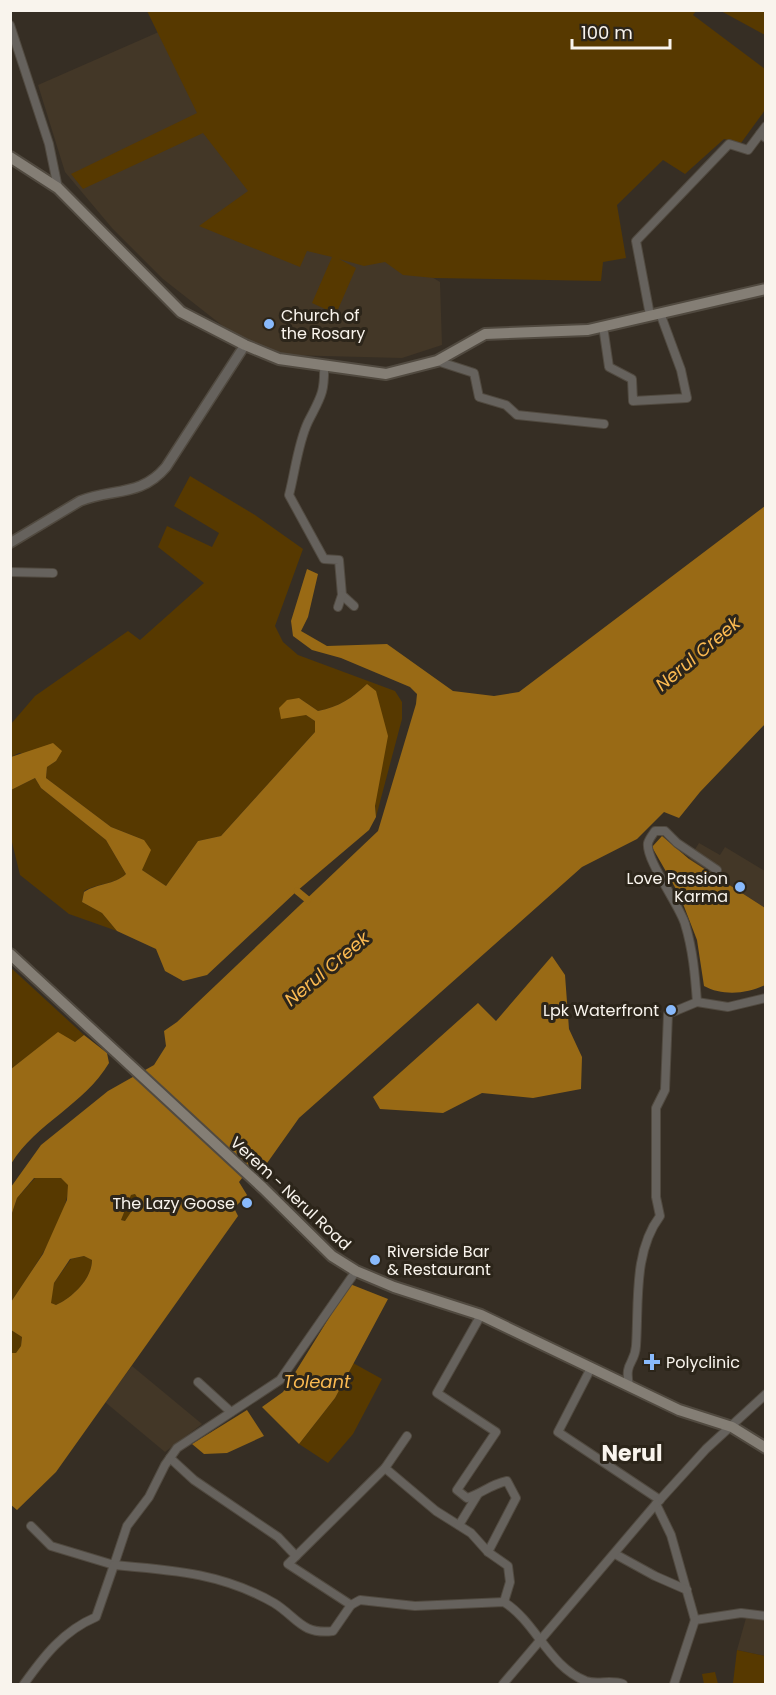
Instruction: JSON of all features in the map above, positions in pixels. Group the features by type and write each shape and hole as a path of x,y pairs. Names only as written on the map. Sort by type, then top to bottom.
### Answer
{"main road":[{"path":"10,157 58,188 181,312 245,345 279,359 386,374 437,361 484,334 588,330 765,289"},
{"name":"Verem - Nerul Road","path":"10,954 263,1188 332,1256 356,1271 394,1287 481,1315 679,1410 732,1427 765,1448"}],"street":[{"path":"10,25 49,144 58,188"},
{"path":"603,326 609,367 632,378 633,401 687,398 681,370 655,314 636,241 729,144 748,150 764,133"},
{"path":"10,543 80,501 92,496 125,491 152,482 166,467 245,345"},
{"path":"437,361 474,374 479,397 506,405 517,415 604,424"},
{"path":"324,365 325,386 318,408 308,423 289,495 324,560 339,560 342,595 338,607"},
{"path":"10,572 53,573"},
{"path":"342,595 354,606"},
{"path":"697,1002 694,959 684,921 658,872 650,852 649,842 655,831 665,831 677,843 717,870"},
{"path":"629,1385 626,1370 636,1349 638,1282 652,1227 660,1216 656,1197 657,1108 665,1090 668,1014 697,1002 728,1007 765,998"},
{"path":"24,1684 46,1653 76,1625 96,1617 127,1526 149,1497 177,1448 280,1380 356,1271"},
{"path":"478,1494 467,1498 457,1490 496,1432 437,1393 481,1315"},
{"path":"591,1368 558,1432 658,1502 672,1535 694,1620 674,1684"},
{"path":"198,1382 231,1412"},
{"path":"503,1684 658,1502 706,1449 765,1394"},
{"path":"351,1605 288,1564 384,1467 406,1436"},
{"path":"170,1458 194,1480 278,1537 296,1556"},
{"path":"384,1467 436,1511 471,1533 488,1552 508,1566 510,1582 504,1602"},
{"path":"459,1525 478,1494 488,1485 507,1481 516,1498 488,1552"},
{"path":"31,1526 51,1546 114,1565 190,1571 210,1577 260,1596 276,1604 295,1622 322,1633 333,1631 351,1605 368,1599 415,1606 504,1602 516,1609 539,1639 565,1666 587,1681 614,1680 623,1684"},
{"path":"615,1554 654,1576 687,1590"},
{"path":"694,1620 741,1613 765,1616"}],"shaded area":[{"path":"147,11 696,11 693,15 765,69 765,110 741,143 724,139 685,174 663,160 617,205 626,258 603,262 601,281 434,278 403,275 385,262 364,266 339,259 356,268 336,314 312,303 332,257 307,251 300,267 199,226 248,191 203,133 83,189 71,174 197,113"},
{"path":"721,11 765,11 765,35"},
{"path":"161,31 383,247 440,282 442,345 402,358 284,355 233,334 163,279 112,228 65,172 38,85"},
{"path":"190,476 255,515 303,549 275,626 283,642 298,655 395,691 402,702 402,719 376,817 367,684 345,701 318,711 299,698 306,715 315,721 315,732 221,836 198,841 166,886 142,870 144,840 111,827 46,778 47,767 56,761 19,753 11,757 11,724 35,696 128,631 140,640 204,583 158,547 167,526 212,547 219,533 174,506"},
{"path":"35,778 41,788 106,840 126,874 121,878 84,891 82,902 102,913 117,931 69,914 20,875 11,838 11,790"},
{"path":"699,843 720,855 725,847 765,871 765,908 689,859"},
{"path":"10,967 84,1035 75,1042 58,1033 11,1069"},
{"path":"35,1178 61,1178 69,1185 66,1201 55,1232 11,1302 11,1216 17,1198"},
{"path":"135,1194 140,1200 125,1221 121,1220 131,1195"},
{"path":"84,1256 92,1260 85,1281 62,1302 56,1305 50,1303 54,1283 71,1259"},
{"path":"11,1330 22,1337 21,1346 16,1354 11,1353"},
{"path":"353,1363 382,1379 353,1434 328,1463 299,1444 335,1398"},
{"path":"132,1366 202,1424 165,1452 105,1402"},
{"path":"746,1618 765,1619 765,1656 737,1650"},
{"path":"737,1650 765,1656 765,1684 733,1683"},
{"path":"715,1672 718,1684 704,1684 702,1674"}],"water":[{"name":"Nerul Creek","path":"765,506 765,724 700,792 679,818 664,812 637,839 582,867 299,1118 265,1166 255,1161 239,1182 247,1195 234,1208 238,1216 56,1472 17,1510 10,1504 10,1353 16,1353 21,1346 22,1337 11,1330 11,1302 43,1254 67,1200 68,1185 61,1178 34,1178 17,1198 11,1216 11,1187 41,1145 108,1091 154,1065 166,1046 164,1031 177,1022 378,831 417,694 410,687 341,658 312,650 293,636 291,621 307,569 318,574 308,617 301,631 327,646 387,644 453,691 494,696 519,692","holes":["135,1194 139,1200 125,1221 121,1220 131,1195","84,1256 92,1260 85,1281 62,1302 56,1305 51,1303 54,1283 70,1259"]},
{"path":"367,684 376,691 388,736 375,806 376,817 369,830 297,891 207,975 183,981 165,971 156,949 117,931 102,913 82,902 84,892 126,874 106,840 41,788 35,778 11,790 11,757 53,743 62,751 56,761 47,767 46,778 111,827 144,840 151,850 142,870 166,886 198,841 221,836 315,732 315,721 306,715 281,719 279,708 287,700 299,698 318,711 326,709 345,701"},
{"path":"662,836 689,859 765,908 765,985 734,993 704,986 697,940 680,896 652,847"},
{"path":"552,956 565,975 569,1029 582,1057 581,1089 533,1098 482,1093 443,1113 380,1109 373,1097 478,1003 496,1021"},
{"path":"58,1032 75,1042 84,1035 107,1053 109,1063 87,1091 33,1137 11,1164 11,1069"},
{"name":"Toleant","path":"350,1284 388,1299 335,1398 299,1444 262,1407 283,1392"},
{"path":"247,1410 264,1436 227,1453 204,1454 192,1444"}],"waterway":[{"path":"297,891 308,900"}],"place":[{"name":"Church of the Rosary","path":"269,324"},
{"name":"Love Passion Karma","path":"740,887"},
{"name":"Lpk Waterfront","path":"671,1010"},
{"name":"The Lazy Goose","path":"247,1203"},
{"name":"Riverside Bar & Restaurant","path":"375,1260"},
{"name":"Polyclinic","path":"652,1362"}],"district":[{"name":"Nerul","path":"632,1453"}]}
